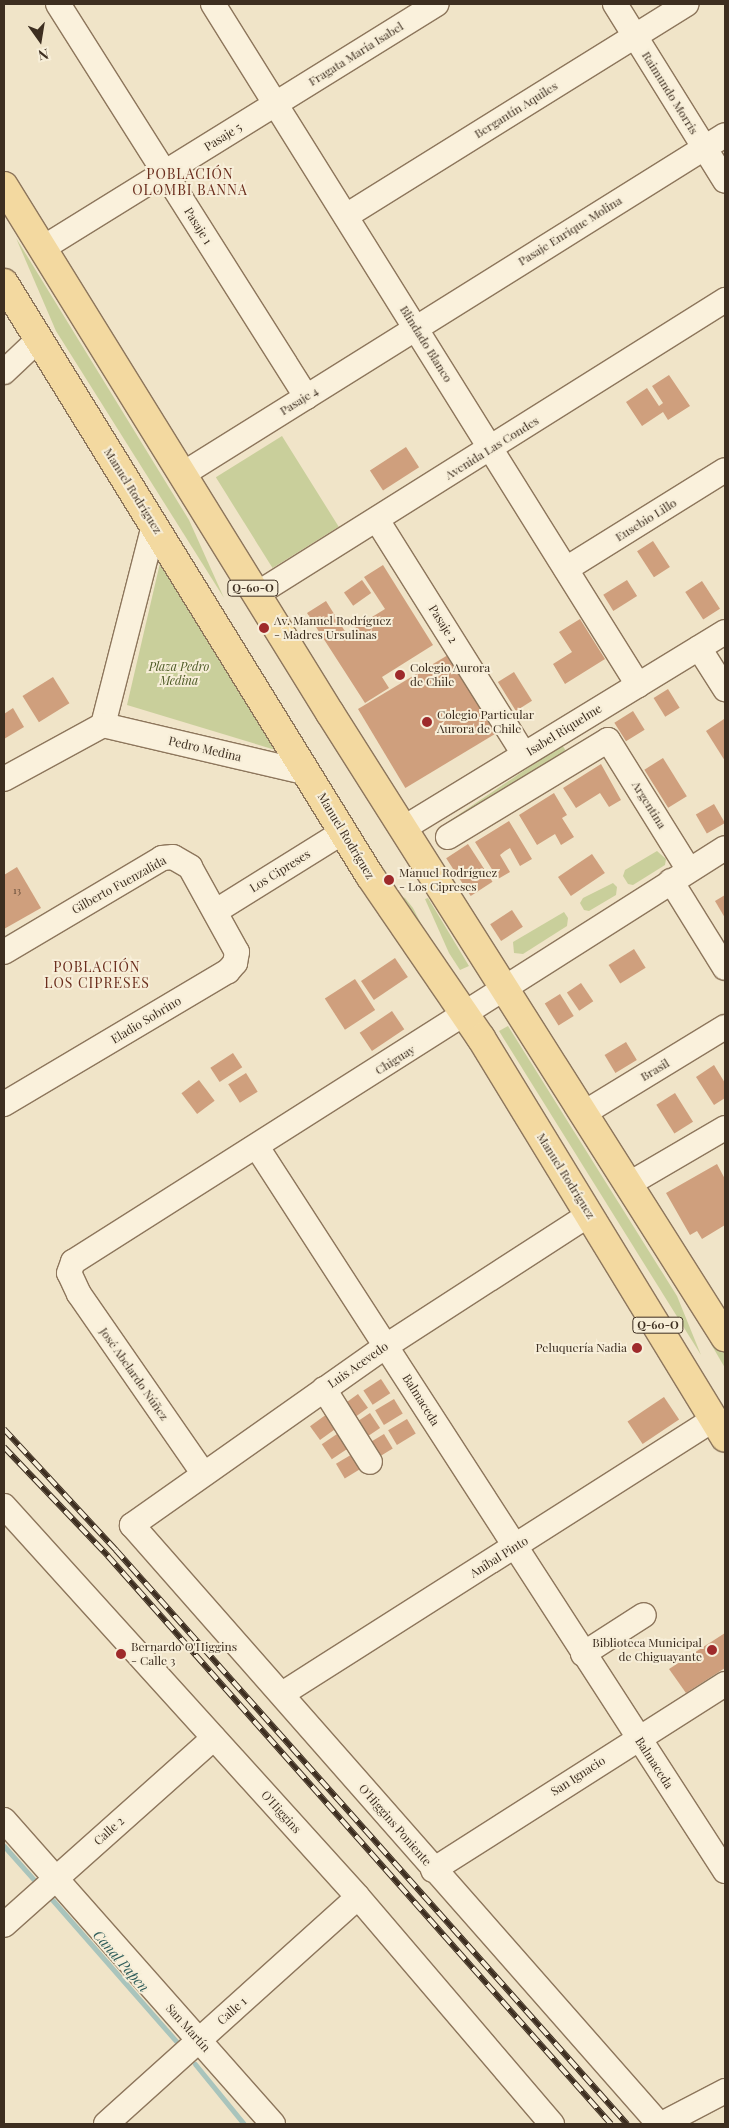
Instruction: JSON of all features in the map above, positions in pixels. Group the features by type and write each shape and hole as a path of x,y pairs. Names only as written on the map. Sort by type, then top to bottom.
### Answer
{"main road":[{"name":"Q-60-O","path":"4,186 404,828 723,1330"},
{"name":"Manuel Rodríguez","path":"4,283 343,832 466,1014 720,1428"}],"street":[{"name":"Pasaje 1","path":"58,4 306,397"},
{"name":"Blindado Blanco","path":"213,4 638,685"},
{"name":"Fragata María Isabel","path":"276,104 437,4"},
{"name":"Raimundo Morris","path":"615,4 725,181"},
{"name":"Bergantín Aquiles","path":"346,216 686,4"},
{"name":"Pasaje 5","path":"42,248 276,104"},
{"name":"Pasaje Enrique Molina","path":"416,327 725,135"},
{"name":"Avenida Las Condes","path":"257,594 491,449 725,300"},
{"name":"Pasaje 4","path":"183,474 416,327"},
{"path":"4,372 39,339"},
{"name":"Eusebio Lillo","path":"566,569 725,470"},
{"name":"Pasaje 2","path":"377,520 524,754"},
{"path":"4,779 103,725 154,525"},
{"name":"Isabel Riquelme","path":"404,828 725,632"},
{"path":"699,648 725,689"},
{"name":"Pedro Medina","path":"103,725 308,773"},
{"name":"Argentina","path":"448,837 608,740 680,876 725,968"},
{"name":"Los Cipreses","path":"216,911 343,832"},
{"name":"Chiguay","path":"69,1273 77,1258 257,1147 725,848"},
{"name":"Gilberto Fuenzalida","path":"4,952 167,857 185,862 216,911"},
{"name":"Eladio Sobrino","path":"4,1104 232,967 237,957 236,946 216,911"},
{"name":"Brasil","path":"584,1113 725,1027"},
{"path":"629,1184 725,1128"},
{"name":"Balmaceda","path":"257,1147 386,1346 513,1548 725,1871"},
{"name":"Luis Acevedo","path":"132,1525 203,1473 386,1346 590,1214"},
{"name":"José Abelardo Núñez","path":"69,1273 78,1294 203,1473"},
{"path":"324,1389 370,1462"},
{"name":"Aníbal Pinto","path":"282,1694 513,1548 720,1428"},
{"name":"O'Higgins","path":"4,1506 358,1897 552,2124"},
{"name":"O'Higgins Poniente","path":"132,1525 282,1694 433,1870 660,2124"},
{"path":"583,1654 644,1615"},
{"name":"San Ignacio","path":"433,1870 638,1737 725,1684"},
{"name":"Calle 2","path":"4,1924 214,1738"},
{"name":"San Martín","path":"4,1820 273,2124"},
{"name":"Calle 1","path":"106,2124 358,1897"},
{"path":"660,2124 725,2090"}],"green space":[{"path":"16,238 189,520 224,598 56,331"},
{"path":"282,436 339,527 273,568 216,477"},
{"name":"Plaza Pedro Medina","path":"160,563 282,752 127,705"},
{"path":"562,745 570,757 446,840 438,828"},
{"path":"657,851 666,859 665,865 633,885 628,884 623,876 625,870"},
{"path":"613,883 617,887 616,895 589,911 584,910 580,903 583,898"},
{"path":"398,895 405,898 413,908 434,949"},
{"path":"428,898 469,966 460,970 449,953 425,899"},
{"path":"564,912 568,918 567,926 523,954 514,953 513,942"},
{"path":"508,1026 677,1296 701,1355 499,1031"},
{"path":"698,1309 725,1354 725,1368 711,1344"}],"building":[{"path":"669,375 690,406 668,420 663,412 642,426 626,402 647,388 659,406 663,403 652,386"},
{"path":"406,447 419,467 383,491 370,470"},
{"path":"653,541 670,567 654,577 637,551"},
{"path":"383,565 433,645 382,677 389,688 365,703 307,613 326,601 346,633 385,609 364,577"},
{"path":"362,580 371,593 353,606 344,593"},
{"path":"627,580 637,596 613,611 603,595"},
{"path":"702,581 720,609 703,620 685,592"},
{"path":"580,619 605,659 565,684 553,664 572,652 559,632"},
{"name":"Colegio Particular Aurora de Chile","path":"448,655 495,734 405,788 358,709"},
{"path":"514,672 532,701 516,711 498,682"},
{"path":"53,677 69,703 39,722 22,696"},
{"path":"668,689 680,708 665,717 654,698"},
{"path":"13,708 24,727 4,739 4,714"},
{"path":"633,711 645,730 626,741 614,723"},
{"path":"724,719 725,721 725,761 706,731"},
{"path":"663,758 687,796 668,808 644,770"},
{"path":"601,764 621,800 609,807 600,793 576,808 563,788"},
{"path":"554,793 567,815 562,818 574,837 561,845 555,834 537,845 519,815"},
{"path":"714,804 725,823 707,834 696,814"},
{"path":"509,821 532,859 520,866 510,848 500,855 510,872 498,879 475,842"},
{"path":"468,844 493,882 471,896 446,858"},
{"path":"592,854 605,873 571,896 558,877"},
{"path":"17,867 41,908 4,929 4,875"},
{"path":"725,895 725,918 715,901"},
{"path":"512,910 523,927 501,941 490,924"},
{"path":"634,949 646,968 620,984 609,965"},
{"path":"395,958 408,977 374,1000 361,981"},
{"path":"355,979 375,1010 345,1030 325,999"},
{"path":"581,983 593,1001 579,1011 567,993"},
{"path":"560,994 574,1016 559,1026 545,1004"},
{"path":"392,1011 404,1029 372,1051 360,1033"},
{"path":"626,1042 637,1060 615,1073 605,1055"},
{"path":"233,1053 242,1067 220,1082 210,1068"},
{"path":"714,1065 725,1083 725,1098 714,1105 696,1077"},
{"path":"246,1073 258,1092 240,1103 228,1084"},
{"path":"199,1080 215,1101 197,1114 181,1093"},
{"path":"675,1093 693,1122 674,1133 656,1105"},
{"path":"717,1164 725,1179 725,1225 702,1239 697,1231 690,1235 666,1193"},
{"path":"381,1379 390,1393 373,1405 363,1390"},
{"path":"358,1394 368,1408 351,1420 341,1406"},
{"path":"664,1397 679,1419 643,1444 628,1422"},
{"path":"394,1399 403,1414 384,1425 375,1410"},
{"path":"370,1413 380,1428 362,1440 352,1425"},
{"path":"327,1414 337,1428 320,1440 310,1426"},
{"path":"407,1419 416,1434 397,1445 388,1430"},
{"path":"340,1432 350,1447 332,1459 322,1444"},
{"path":"384,1434 393,1449 374,1460 365,1445"},
{"path":"354,1453 363,1468 345,1478 336,1464"},
{"name":"Biblioteca Municipal de Chiguayante","path":"725,1633 725,1668 686,1693 669,1669"}],"waterway":[{"name":"Canal Papen","path":"4,1846 35,1881"},
{"name":"Canal Papen","path":"49,1896 176,2041"},
{"name":"Canal Papen","path":"195,2064 244,2124"}],"railway":[{"path":"4,1429 116,1550 627,2124"},
{"path":"4,1447 108,1556 611,2124"}],"place":[{"name":"Av. Manuel Rodríguez - Madres Ursulinas","path":"264,628"},
{"name":"Colegio Aurora de Chile","path":"400,675"},
{"name":"Colegio Particular Aurora de Chile","path":"427,722"},
{"name":"Manuel Rodríguez - Los Cipreses","path":"389,880"},
{"name":"Peluquería Nadia","path":"637,1348"},
{"name":"Biblioteca Municipal de Chiguayante","path":"712,1650"},
{"name":"Bernardo O'Higgins - Calle 3","path":"121,1654"}],"district":[{"name":"POBLACIÓN OLOMBI BANNA","path":"190,182"},
{"name":"POBLACIÓN LOS CIPRESES","path":"97,976"}]}
